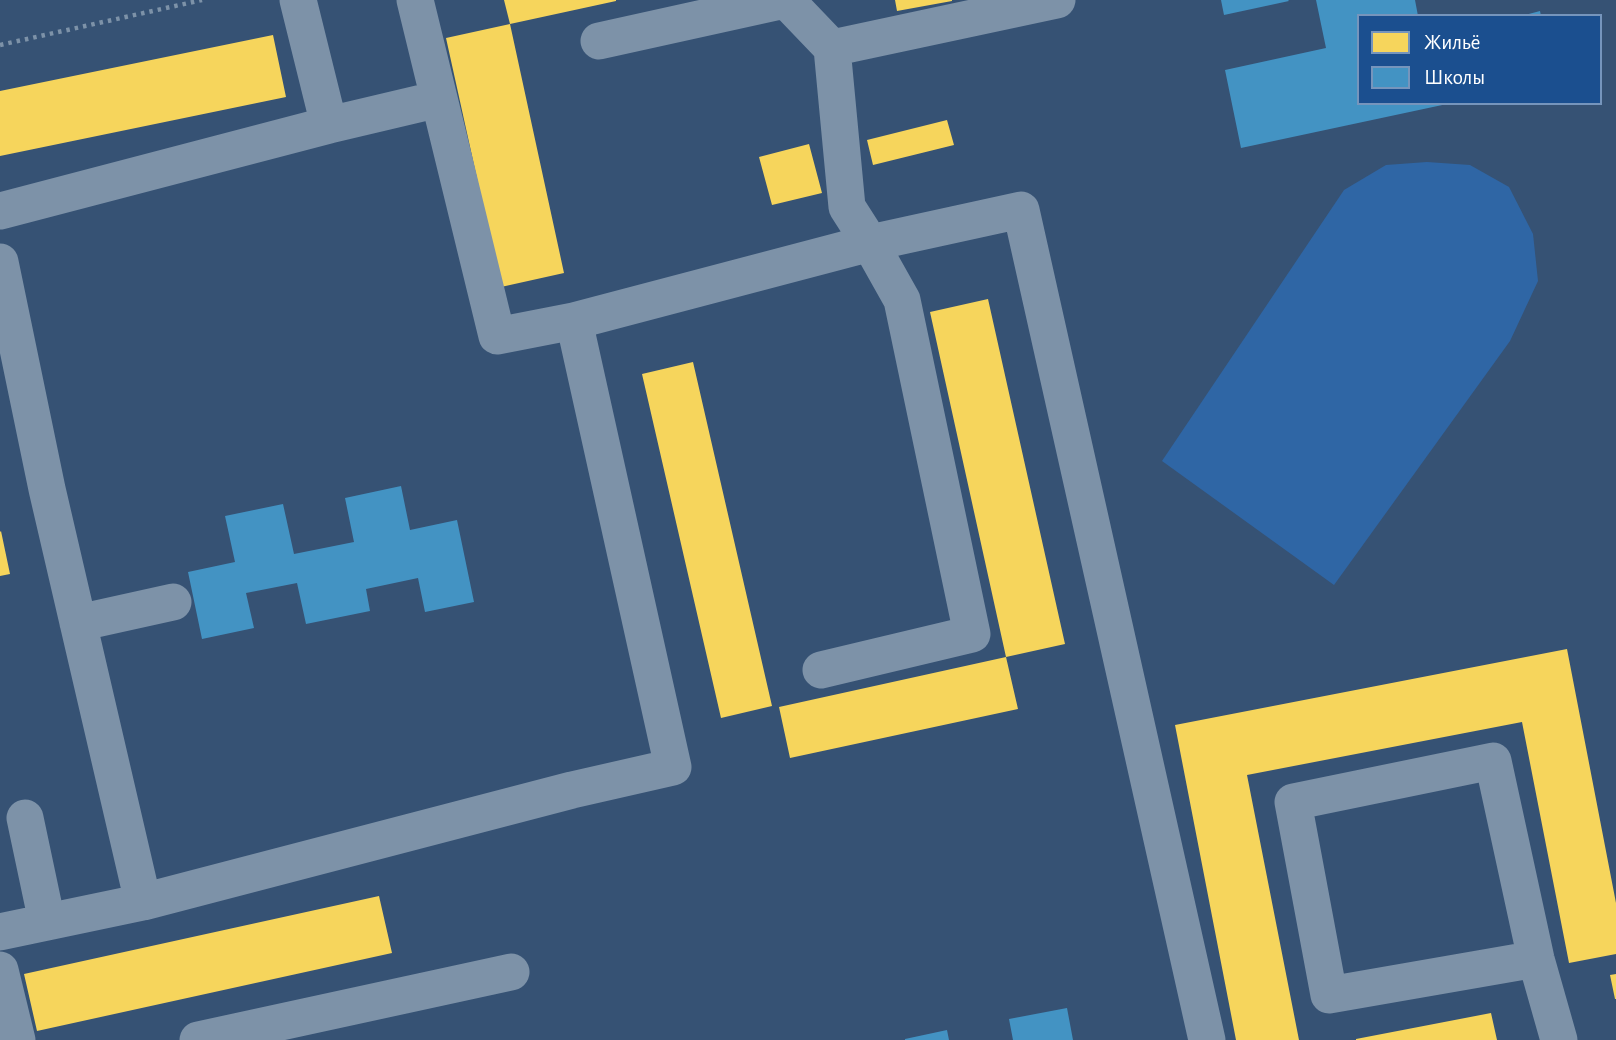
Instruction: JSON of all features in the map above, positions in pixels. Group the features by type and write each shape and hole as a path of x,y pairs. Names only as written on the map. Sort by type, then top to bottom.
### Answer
{"lane":[{"path":"298,0 329,125"},
{"path":"415,0 497,336 574,321 870,243 1021,210 1207,1040"},
{"path":"599,41 785,0 832,48 847,206 902,300 972,634 821,670"},
{"path":"832,48 1057,0"},
{"path":"0,211 439,99"},
{"path":"0,262 47,489 143,902"},
{"path":"0,932 143,902 572,790 673,767 574,321"},
{"path":"78,623 173,602"},
{"path":"1536,959 1329,995 1293,802 1493,761 1536,959 1559,1040"},
{"path":"25,817 47,922"},
{"path":"0,970 17,1040"},
{"path":"198,1040 511,972"}],"path":[{"path":"0,45 202,0"}],"shaded area":[{"path":"1427,162 1470,165 1509,187 1533,234 1538,281 1510,341 1334,585 1162,461 1344,190 1386,165"}],"building: Жильё":[{"path":"504,0 616,0 616,1 510,24"},
{"path":"895,0 952,0 952,1 897,11"},
{"path":"510,24 564,273 501,287 446,38"},
{"path":"273,35 286,97 0,156 0,91"},
{"path":"947,120 954,145 873,165 867,140"},
{"path":"809,144 822,193 772,205 759,157"},
{"path":"988,299 1065,644 1006,657 930,312"},
{"path":"693,362 772,706 721,718 642,374"},
{"path":"0,532 10,574 0,576"},
{"path":"1567,649 1616,903 1616,954 1569,963 1522,722 1247,775 1299,1040 1236,1040 1175,725"},
{"path":"1006,657 1018,709 790,758 779,707"},
{"path":"379,896 392,953 37,1031 24,974"},
{"path":"1616,974 1616,999 1615,999 1610,975"},
{"path":"1491,1013 1497,1040 1356,1040 1356,1039"}],"building: Школы":[{"path":"1221,0 1288,0 1289,1 1224,15"},
{"path":"1316,0 1415,0 1418,14 1357,14 1357,105 1442,105 1241,148 1225,70 1326,48"},
{"path":"401,486 410,530 457,520 474,602 425,612 418,578 366,589 370,611 306,624 297,583 246,593 254,628 202,639 188,572 235,562 225,516 283,504 294,554 354,542 345,498"},
{"path":"1067,1008 1073,1040 1013,1040 1009,1019"},
{"path":"947,1030 949,1040 905,1040 905,1039"}]}
